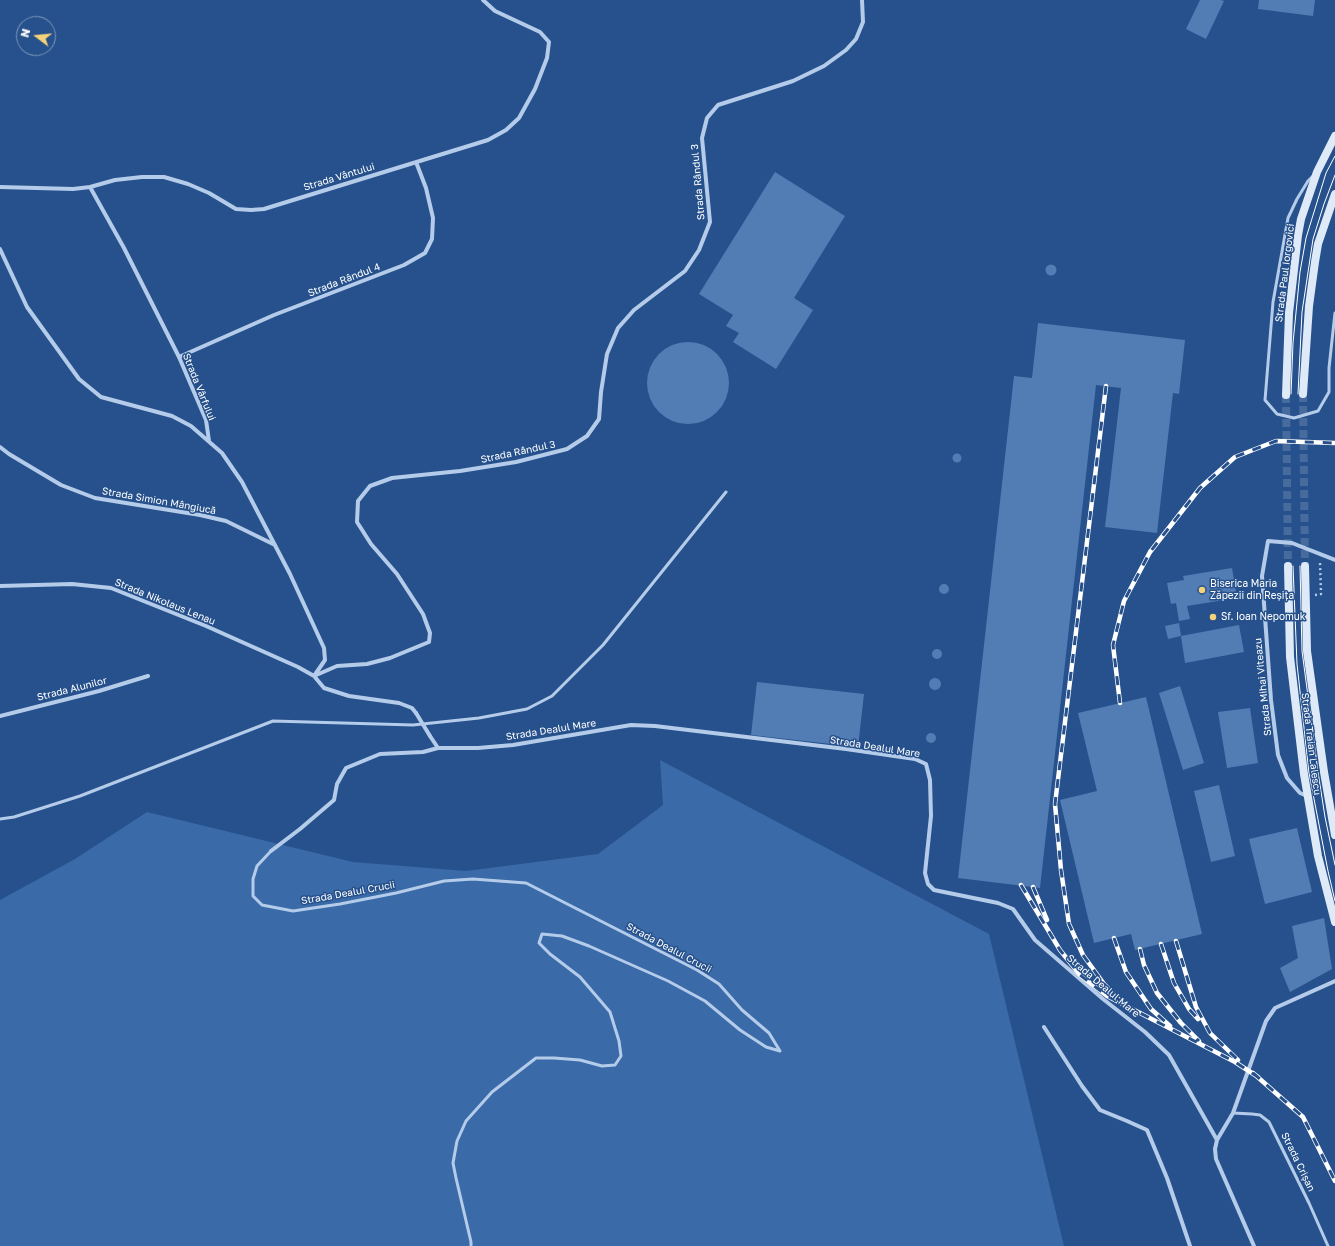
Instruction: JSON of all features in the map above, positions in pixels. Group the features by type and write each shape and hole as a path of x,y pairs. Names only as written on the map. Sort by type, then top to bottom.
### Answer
{"main road":[{"name":"Strada Paul Iorgovici","path":"1286,394 1289,313 1301,219 1317,172 1335,136"},
{"path":"1303,394 1309,306 1317,250 1324,224 1335,194"},
{"name":"Strada Traian Lalescu","path":"1288,566 1290,657 1307,796 1318,856 1335,922"},
{"name":"Strada Traian Lalescu","path":"1305,566 1308,651 1324,772 1335,835"}],"street":[{"name":"Strada Vântului","path":"0,187 73,189 90,187 115,180 142,177 164,177 188,184 209,193 236,209 264,209 488,140 506,130 519,118 535,89 547,58 549,42 540,32 495,11 483,0"},
{"name":"Strada Rândul 3","path":"314,676 337,666 367,664 390,658 429,642 430,633 422,614 397,574 371,544 357,522 358,501 370,486 392,478 460,471 516,462 567,449 587,436 599,419 601,392 607,354 618,328 634,310 685,272 699,250 710,222 702,138 707,118 718,106 793,82 824,66 846,50 856,40 863,22 862,0"},
{"name":"Strada Rândul 4","path":"179,357 274,315 404,265 425,253 432,239 433,218 426,188 416,162"},
{"name":"Strada Vârfului","path":"90,187 124,248 179,357 206,420 209,442"},
{"path":"0,249 28,307 79,379 100,397 172,416 191,426 222,453 242,482 275,545 324,648 325,660 314,676"},
{"name":"Strada Simion Mângiucă","path":"0,447 61,485 95,498 161,508 220,520 248,531 275,545"},
{"name":"Strada Mihai Viteazu","path":"1307,796 1300,793 1287,778 1278,755 1271,700 1262,576 1268,541 1292,543 1335,560"},
{"name":"Strada Nikolaus Lenau","path":"0,586 72,584 111,588 206,626 298,667 314,676 324,688 349,696 399,703 412,708 438,748"},
{"name":"Strada Alunilor","path":"0,716 100,691 148,676"},
{"name":"Strada Dealul Mare","path":"438,748 478,748 513,745 631,725 655,726 846,749 915,760 926,764 930,780 931,816 924,873 928,884 934,890 998,903 1013,909 1035,940 1103,999 1146,1032 1169,1055 1217,1140"},
{"name":"Strada Dealul Crucii","path":"272,851 334,800 337,784 346,768 380,754 423,752 438,748"},
{"path":"1254,1246 1216,1159 1215,1149 1217,1140 1233,1112 1266,1021 1275,1008 1335,981"},
{"path":"1044,1027 1082,1086 1100,1110 1127,1120 1147,1130 1167,1178 1190,1246"}],"lane":[{"path":"1317,172 1308,181 1288,218 1273,302 1266,400 1277,414 1294,418 1318,411 1329,392 1329,368 1335,313"},
{"path":"0,819 14,817 80,796 273,721 413,725 479,718 527,709 552,696 603,645 726,492"},
{"name":"Strada Dealul Crucii","path":"272,851 257,866 252,879 253,896 262,905 293,911 340,904 444,881 473,879 526,883 697,970 719,984 742,1010 770,1033 780,1051 766,1047 740,1030 705,1001 668,981 589,946 562,936 542,934 538,943 580,977 610,1012 619,1041 621,1056 615,1065 602,1066 580,1060 536,1058 492,1092 466,1121 457,1141 453,1163 472,1246"},
{"name":"Strada Crișan","path":"1233,1112 1260,1115 1269,1122 1310,1203 1328,1246"}],"path":[{"path":"1312,596 1321,594 1320,555"}],"shaded area":[{"path":"660,760 989,934 1064,1246 0,1246 0,900 75,859 147,812 353,862 466,871 598,854 663,805"}],"building":[{"path":"1200,0 1224,1 1206,39 1186,29"},
{"path":"1259,0 1315,0 1313,16 1258,9"},
{"path":"775,172 845,216 794,298 813,310 776,369 733,342 739,333 726,326 733,315 699,294"},
{"path":"1051,264 1055,266 1057,270 1055,274 1051,276 1047,274 1045,270 1047,266"},
{"path":"1038,323 1185,340 1179,394 1173,393 1157,533 1105,527 1121,388 1096,385 1040,888 958,878 1014,376 1032,378"},
{"path":"680,342 696,342 711,349 722,360 729,375 729,391 726,399 717,412 704,421 696,424 680,424 665,417 654,406 647,391 647,375 654,360 665,349"},
{"path":"957,453 962,458 957,463 952,458"},
{"name":"Biserica Maria Zăpezii din Reșița","path":"1232,568 1237,598 1187,606 1190,619 1179,621 1176,603 1171,604 1167,583 1184,580 1183,576"},
{"path":"942,584 946,584 949,589 946,594 942,594 939,591 939,587"},
{"path":"1179,623 1181,636 1168,639 1165,626"},
{"path":"1239,625 1244,652 1185,663 1181,636"},
{"path":"935,649 939,649 941,650 941,658 935,659 932,656 932,652"},
{"path":"935,678 939,680 941,684 939,688 935,690 931,688 929,684 931,680"},
{"path":"757,682 864,694 858,747 751,735"},
{"path":"1180,686 1204,763 1183,770 1159,693"},
{"path":"1146,697 1202,934 1135,950 1131,934 1094,943 1060,800 1097,791 1078,713"},
{"path":"1250,708 1258,763 1227,768 1218,712"},
{"path":"931,733 936,738 931,743 926,738"},
{"path":"1219,785 1235,856 1211,862 1194,791"},
{"path":"1297,828 1312,892 1265,904 1249,839"},
{"path":"1324,918 1332,969 1290,992 1280,968 1298,958 1292,926"}],"tunnel":[{"path":"1303,394 1305,566"},
{"path":"1286,395 1288,566"}],"tram line":[{"path":"1291,394 1293,343 1300,272 1306,238 1326,173 1335,156"},
{"path":"1298,394 1302,312 1313,239 1335,175"},
{"path":"1293,566 1297,664 1309,773 1335,901"},
{"path":"1300,566 1302,651 1318,772 1325,817 1335,865"}],"railway":[{"path":"1106,386 1055,804 1061,870 1069,924 1083,955 1104,984 1125,1006"},
{"path":"1120,703 1113,645 1124,601 1150,552 1200,488 1235,457 1276,441 1335,443"},
{"path":"1021,885 1060,950 1080,975 1107,996 1235,1062 1258,1077"},
{"path":"1033,887 1047,920"},
{"path":"1114,938 1126,972 1151,1009 1170,1026"},
{"path":"1176,941 1196,1007 1210,1033 1238,1060"},
{"path":"1161,944 1174,983 1189,1009 1198,1019"},
{"path":"1140,949 1144,965 1157,993 1181,1023 1199,1041"},
{"path":"1253,1073 1303,1117 1335,1181"}],"place":[{"name":"Biserica Maria Zăpezii din Reșița","path":"1202,590"},
{"name":"Sf. Ioan Nepomuk","path":"1213,617"}]}
